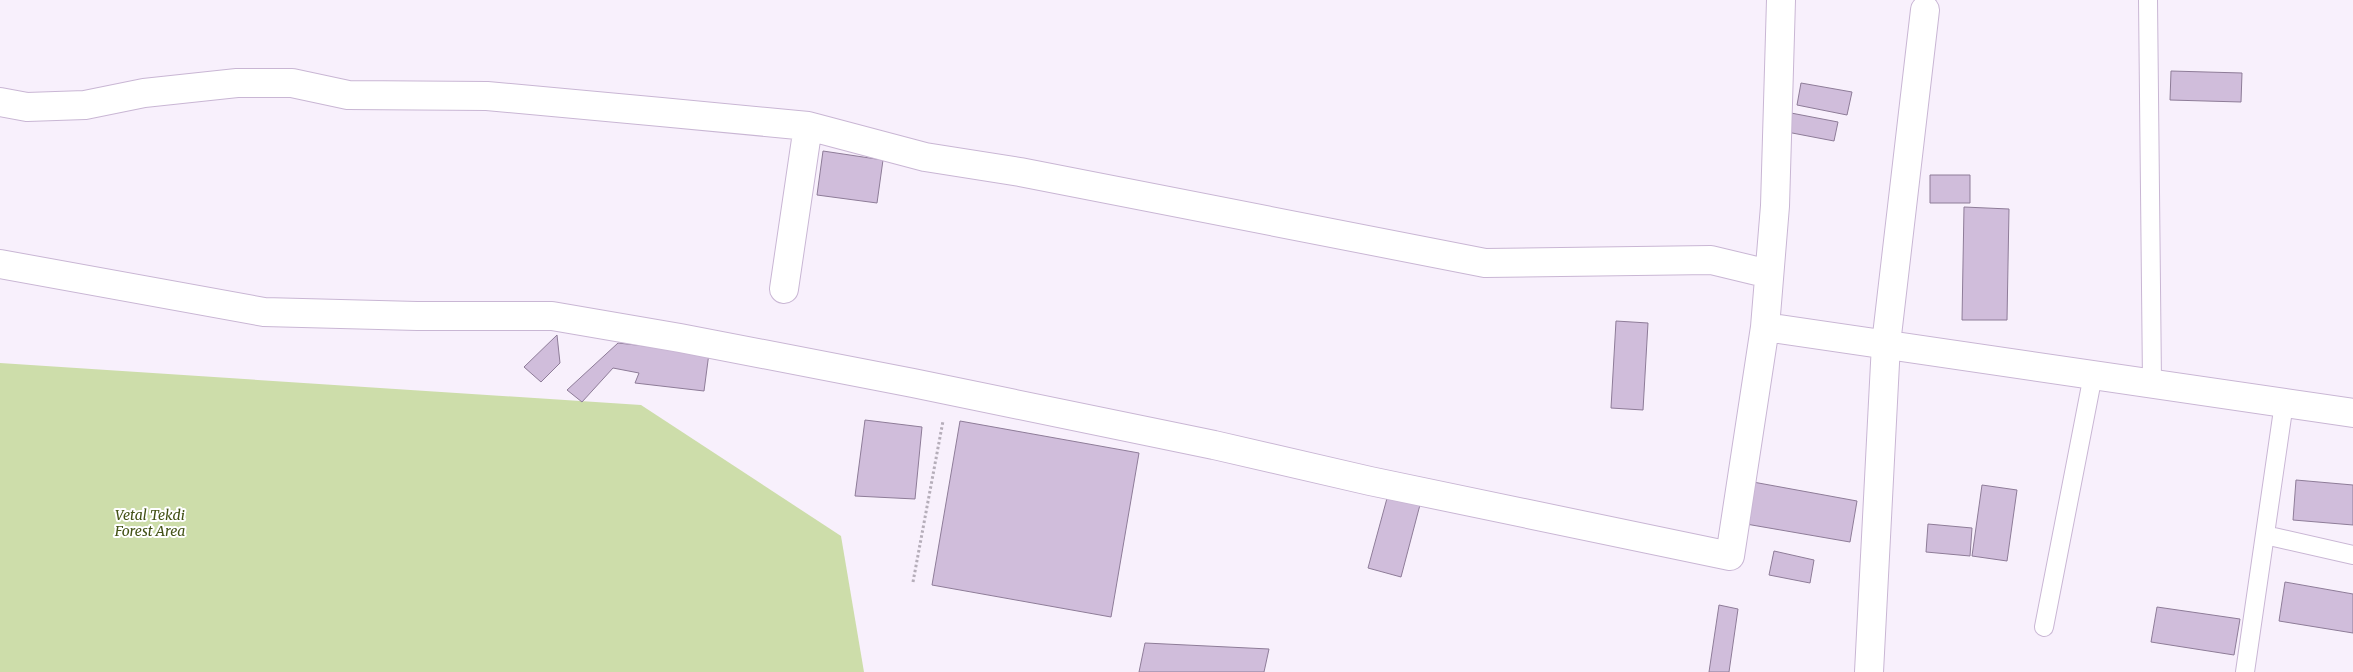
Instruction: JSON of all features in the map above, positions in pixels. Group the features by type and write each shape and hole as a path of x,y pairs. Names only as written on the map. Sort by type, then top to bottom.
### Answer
{"street":[{"path":"0,264 264,312 417,316 552,316 680,338 949,390 1730,556 1765,327 1775,206 1781,0"},
{"path":"1869,672 1886,344 1925,10"},
{"path":"0,102 27,107 84,105 144,93 237,83 292,83 348,95 487,96 808,126 925,157 1020,172 1485,263 1711,260 1769,274"},
{"path":"784,289 808,126"},
{"path":"1765,327 2353,413"}],"lane":[{"path":"2148,0 2152,383"},
{"path":"2044,627 2093,375"},
{"path":"2244,672 2284,403"},
{"path":"2265,535 2353,555"}],"path":[{"path":"913,582 949,390"}],"green space":[{"name":"Vetal Tekdi Forest Area","path":"0,363 641,405 841,536 864,672 0,672"}],"building":[{"path":"2171,71 2242,73 2241,102 2170,100"},
{"path":"1801,83 1852,92 1847,115 1797,105"},
{"path":"1791,113 1838,122 1834,141 1787,132"},
{"path":"823,151 883,160 877,203 817,195"},
{"path":"1930,175 1970,175 1970,203 1930,203"},
{"path":"1964,207 2009,209 2007,320 1962,320"},
{"path":"1616,321 1648,323 1643,410 1611,408"},
{"path":"557,335 560,363 541,382 524,367"},
{"path":"618,343 709,353 704,391 635,383 639,373 613,368 582,402 567,390"},
{"path":"865,420 922,427 915,499 855,496"},
{"path":"960,421 1139,453 1111,617 932,585"},
{"path":"2296,480 2353,485 2353,525 2293,520"},
{"path":"1753,482 1857,501 1850,542 1746,524"},
{"path":"1982,485 2017,490 2007,561 1972,556"},
{"path":"1389,491 1421,501 1401,577 1368,568"},
{"path":"1928,524 1972,528 1970,556 1926,552"},
{"path":"1774,551 1814,560 1810,583 1769,575"},
{"path":"2285,582 2353,594 2353,633 2279,621"},
{"path":"1719,605 1738,609 1729,672 1709,672"},
{"path":"2157,607 2240,619 2234,655 2151,642"},
{"path":"1145,643 1269,649 1264,672 1139,672"}]}
